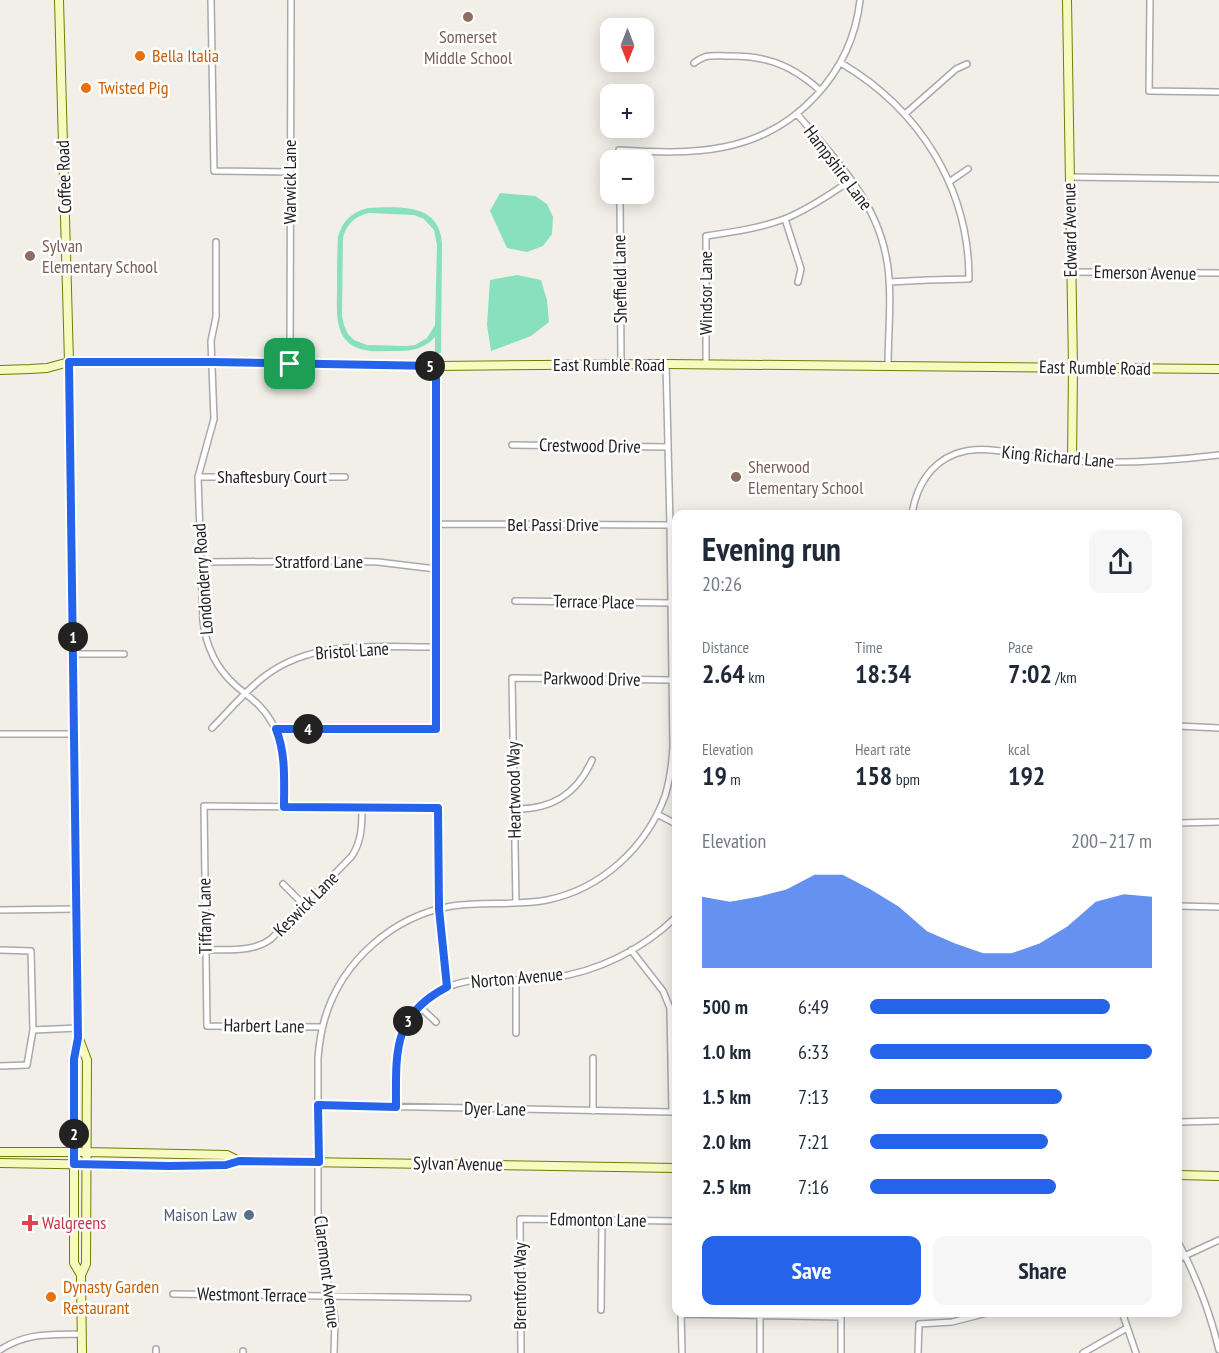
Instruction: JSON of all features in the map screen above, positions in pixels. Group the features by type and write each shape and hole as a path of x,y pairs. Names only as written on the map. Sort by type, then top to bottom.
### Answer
{"main road":[{"name":"Coffee Road","path":"59,0 69,362 77,909 78,1038 74,1059 74,1263 81,1275"},
{"name":"Edward Avenue","path":"1067,0 1073,368 1072,461"},
{"name":"East Rumble Road","path":"0,370 47,368 69,362 1219,369"},
{"name":"Coffee Road","path":"78,1038 87,1060 86,1264 81,1275 82,1353"},
{"name":"Sylvan Avenue","path":"0,1152 227,1155 239,1161"},
{"name":"Sylvan Avenue","path":"0,1163 226,1165 239,1161 672,1168"},
{"path":"1182,1176 1219,1176"}],"street":[{"path":"211,0 214,171 290,172"},
{"name":"Warwick Lane","path":"290,364 291,0"},
{"path":"654,152 725,147 761,135 797,114 831,79 842,63 853,36 860,0"},
{"path":"1150,0 1149,91 1219,92"},
{"path":"694,63 704,56 759,57 791,69 820,91"},
{"path":"842,63 889,98 926,140 949,182 963,225 969,279 889,282"},
{"path":"904,114 956,69 967,64"},
{"name":"Hampshire Lane","path":"797,114 862,194 872,211 886,257 889,282 888,366"},
{"path":"949,182 968,169"},
{"path":"1070,177 1219,178"},
{"name":"Windsor Lane","path":"706,365 706,236 746,230 785,219 832,194 851,180"},
{"name":"Sheffield Lane","path":"620,204 621,364"},
{"path":"785,219 801,269 798,282"},
{"name":"Londonderry Road","path":"216,242 216,317 211,340 214,419 198,477 203,621 207,643 219,668 265,711 276,729 284,762 284,807"},
{"name":"Emerson Avenue","path":"1071,272 1219,273"},
{"name":"Claremont Avenue","path":"666,364 672,680"},
{"path":"276,729 436,729 436,366"},
{"name":"Crestwood Drive","path":"512,445 668,447"},
{"name":"King Richard Lane","path":"913,510 916,494 925,477 947,458 968,450 1005,452 1072,461 1162,461 1219,455"},
{"name":"Shaftesbury Court","path":"198,477 345,477"},
{"name":"Bel Passi Drive","path":"436,524 670,525"},
{"name":"Stratford Lane","path":"202,562 345,561 436,568"},
{"name":"Terrace Place","path":"516,602 672,603"},
{"name":"Bristol Lane","path":"212,728 264,677 300,657 342,648 435,647"},
{"path":"73,654 124,654"},
{"name":"Parkwood Drive","path":"512,678 672,680"},
{"name":"Heartwood Way","path":"512,678 516,903"},
{"path":"1182,726 1219,728"},
{"path":"0,734 74,734"},
{"path":"514,809 539,808 559,800 580,781 592,760"},
{"name":"Claremont Avenue","path":"334,1353 335,1318 332,1296 318,1237 318,1058 322,1027 335,992 363,953 390,931 421,915 468,904 516,903 548,899 592,883 631,852 649,828 665,795 672,763"},
{"name":"Tiffany Lane","path":"207,1026 204,806 284,807"},
{"path":"284,807 438,808 439,909 447,987"},
{"name":"Keswick Lane","path":"206,950 249,949 271,939 344,865 357,848 362,832 362,807"},
{"path":"657,814 672,822"},
{"path":"1182,823 1219,822"},
{"path":"283,884 304,905"},
{"path":"1182,906 1219,907"},
{"path":"0,910 77,909"},
{"name":"Norton Avenue","path":"396,1107 396,1059 404,1027 419,1006 437,992 472,981 516,981 554,978 574,973 613,960 659,932 672,921"},
{"path":"0,950 31,951 33,1030 27,1065 0,1066"},
{"name":"Dyer Lane","path":"318,1105 672,1112 670,1008 663,991 631,950"},
{"path":"516,981 516,1033"},
{"path":"419,1006 435,1022"},
{"name":"Harbert Lane","path":"207,1026 322,1027"},
{"path":"33,1030 78,1028"},
{"path":"593,1058 593,1110"},
{"path":"1182,1122 1219,1121"},
{"name":"Edmonton Lane","path":"520,1219 672,1221"},
{"name":"Brentford Way","path":"520,1219 521,1353"},
{"path":"601,1310 602,1220"},
{"path":"1182,1257 1219,1240"},
{"path":"1182,1250 1205,1304 1219,1350"},
{"name":"Westmont Terrace","path":"173,1294 468,1298"},
{"path":"681,1317 682,1353"},
{"path":"760,1317 760,1353"},
{"path":"841,1317 842,1353"},
{"path":"918,1353 919,1324 952,1322 972,1317"},
{"path":"1124,1317 1136,1353"},
{"path":"1083,1353 1127,1328"},
{"path":"0,1350 10,1343 31,1336 82,1334"}],"green space":[{"path":"500,193 535,196 547,204 553,217 552,234 543,246 527,252 507,248 490,211"},
{"path":"392,207 416,210 426,214 439,230 442,244 441,353 435,353 435,337 424,346 413,350 374,351 355,347 342,334 337,317 338,237 345,222 362,210","holes":["364,214 414,215 424,219 434,230 437,245 435,325 427,338 415,345 367,345 354,340 348,334 342,316 343,237 345,232 349,224"]},
{"path":"517,275 541,280 547,300 549,322 531,336 491,351 487,325 490,280"}],"place":[{"name":"Somerset Middle School","path":"468,17"},
{"name":"Bella Italia","path":"140,56"},
{"name":"Twisted Pig","path":"86,88"},
{"name":"Sylvan Elementary School","path":"30,256"},
{"name":"Sherwood Elementary School","path":"736,477"},
{"name":"Maison Law","path":"249,1215"},
{"name":"Walgreens","path":"30,1223"},
{"name":"Dynasty Garden Restaurant","path":"51,1297"}],"route":[{"path":"69,362 290,364 436,366 436,729 276,729 283,752 284,807 438,808 439,909 447,987 425,1000 404,1027 396,1059 396,1107 318,1105 319,1162 239,1161 226,1165 169,1166 74,1164 74,1059 78,1038 69,362"}]}
